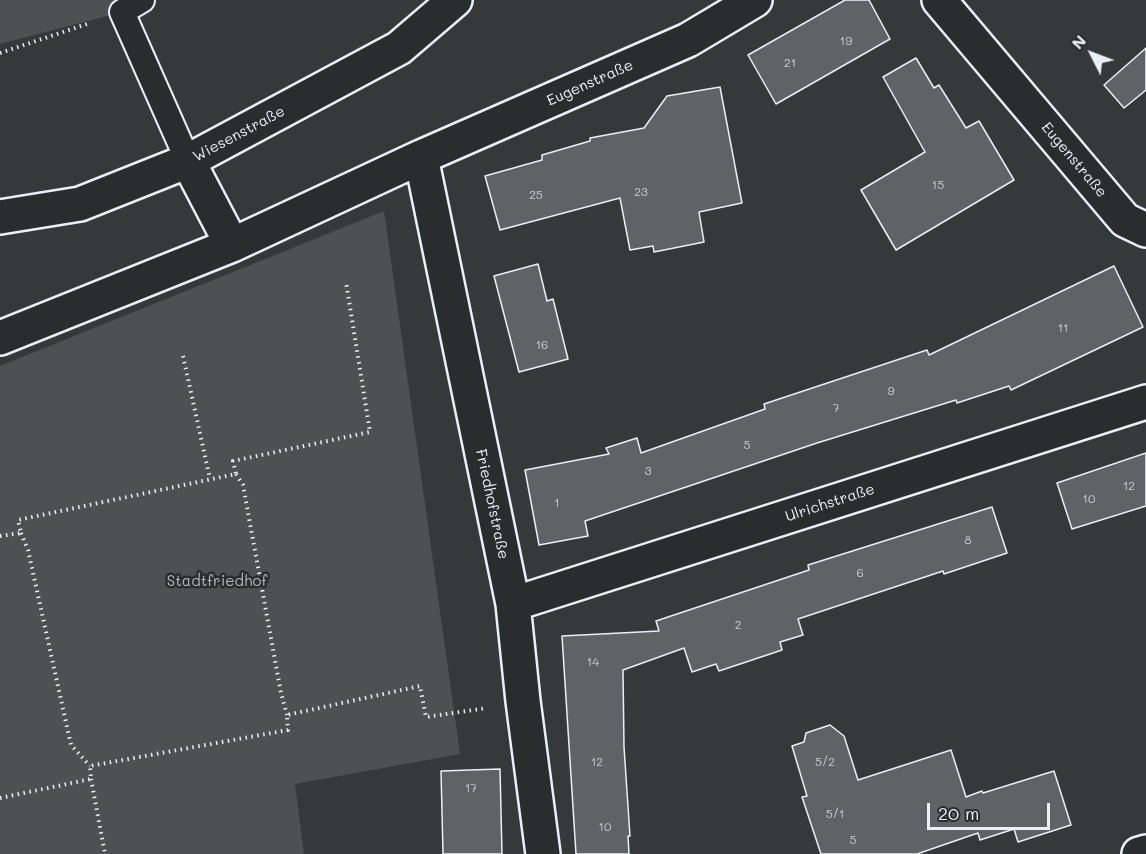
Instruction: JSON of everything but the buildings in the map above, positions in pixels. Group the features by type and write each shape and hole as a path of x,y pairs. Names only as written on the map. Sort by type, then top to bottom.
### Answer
{"street":[{"name":"Wiesenstraße","path":"0,217 80,204 188,161 399,48 455,0"},
{"name":"Eugenstraße","path":"0,338 232,245 421,157 688,40 755,0"},
{"name":"Eugenstraße","path":"939,0 1125,220 1146,230"},
{"name":"Friedhofstraße","path":"421,157 513,604 543,854"},
{"path":"188,161 232,245"},
{"name":"Ulrichstraße","path":"513,604 1146,402"},
{"path":"1139,854 1146,852"}],"lane":[{"path":"132,6 188,161"}],"path":[{"path":"0,53 132,6"},
{"path":"90,766 288,730 243,485 236,474 233,461 370,432 346,282"},
{"path":"183,356 210,479"},
{"path":"105,854 90,766 71,745 28,550 18,520 236,474"},
{"path":"0,536 21,533"},
{"path":"287,715 420,686 426,717 523,702"},
{"path":"0,798 91,779"}],"green space":[{"path":"0,0 142,0 122,12 0,44"},
{"name":"Stadtfriedhof","path":"384,211 460,754 295,784 304,854 0,854 0,366"}]}
